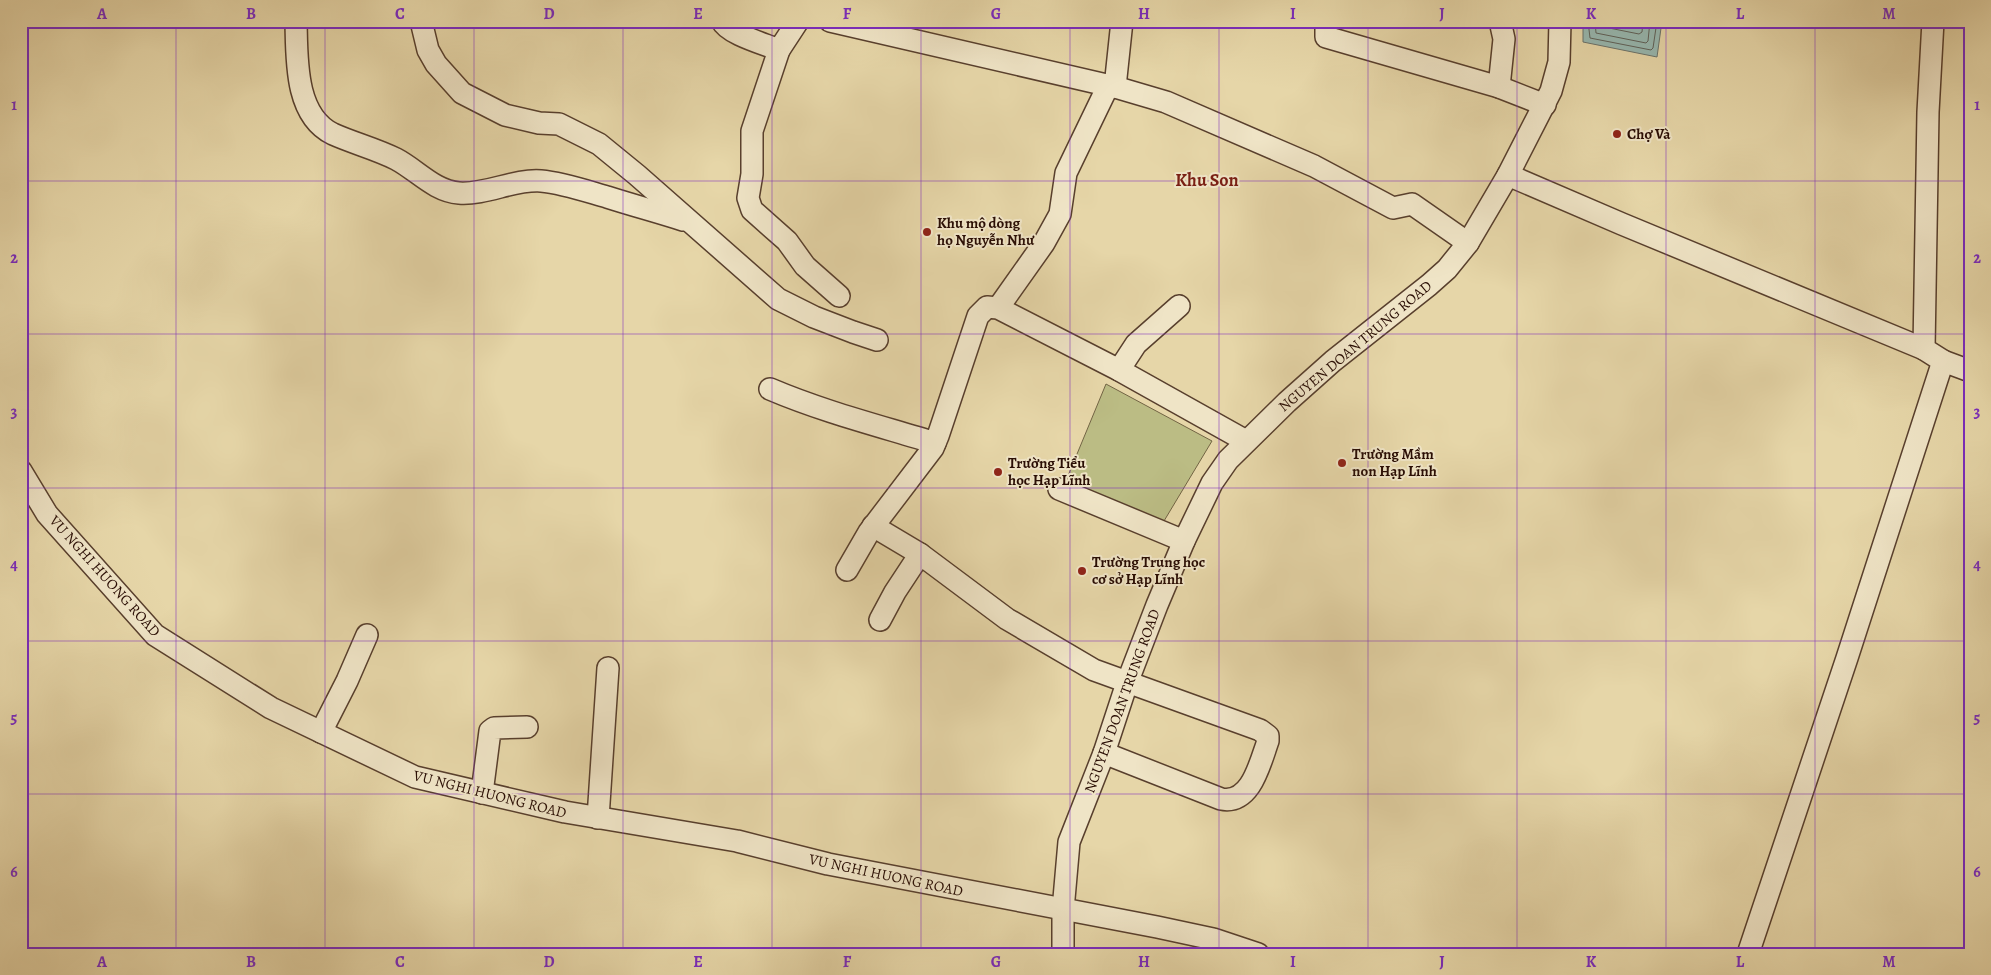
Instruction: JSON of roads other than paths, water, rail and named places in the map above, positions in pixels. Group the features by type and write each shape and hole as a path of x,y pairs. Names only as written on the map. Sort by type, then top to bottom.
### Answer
{"street":[{"path":"296,21 297,67 308,109 320,125 332,133 396,159 438,187 458,193 475,192 517,182 540,181 587,191 688,221"},
{"path":"421,21 428,50 436,64 462,93 505,115 539,123 559,124 599,144 778,299 814,317 877,340"},
{"path":"722,21 723,25 733,32 779,50"},
{"path":"798,21 779,50 752,131 753,156 748,198 752,210 787,241 805,266 839,296"},
{"path":"830,21 1112,86 1166,102 1314,166 1394,208 1412,204 1468,243"},
{"path":"998,308 1044,243 1060,214 1066,173 1112,86 1122,21"},
{"path":"1326,21 1326,37 1499,87 1545,105"},
{"path":"1499,87 1504,39 1500,21"},
{"name":"NGUYEN DOAN TRUNG ROAD","path":"1063,954 1063,910 1069,842 1104,753 1127,683 1184,541 1212,483 1228,460 1246,441 1316,375 1429,285 1447,269 1468,243 1508,175 1545,105 1559,62 1560,21"},
{"path":"1924,349 1927,130 1933,21"},
{"path":"1508,175 1924,349 1943,361 1970,371"},
{"path":"1120,370 1136,344 1178,306"},
{"path":"847,570 873,526 935,443 978,316 987,307 998,308 1120,370 1246,441"},
{"path":"1748,954 1847,658 1943,361"},
{"path":"770,389 802,403 844,417 935,443"},
{"name":"VU NGHI HUONG ROAD","path":"21,471 47,514 155,635 271,708 415,777 565,812 737,841 828,864 1213,939 1258,954"},
{"path":"1059,489 1184,541"},
{"path":"873,526 920,554 1007,620 1094,670 1260,730 1268,736 1268,741 1254,777 1246,790 1232,800 1221,799 1104,753"},
{"path":"880,620 895,592 920,554"},
{"path":"321,732 347,681 367,635"},
{"path":"598,818 608,668"},
{"path":"482,793 490,731 494,728 527,727"}],"water":[{"path":"1583,21 1662,21 1657,57 1583,42"}],"place":[{"name":"Chợ Và","path":"1617,134"},
{"name":"Khu mộ dòng họ Nguyễn Như","path":"927,232"},
{"name":"Trường Mầm non Hạp Lĩnh","path":"1342,463"},
{"name":"Trường Tiểu học Hạp Lĩnh","path":"998,472"},
{"name":"Trường Trung học cơ sở Hạp Lĩnh","path":"1082,571"}],"district":[{"name":"Khu Son","path":"1207,180"}]}
